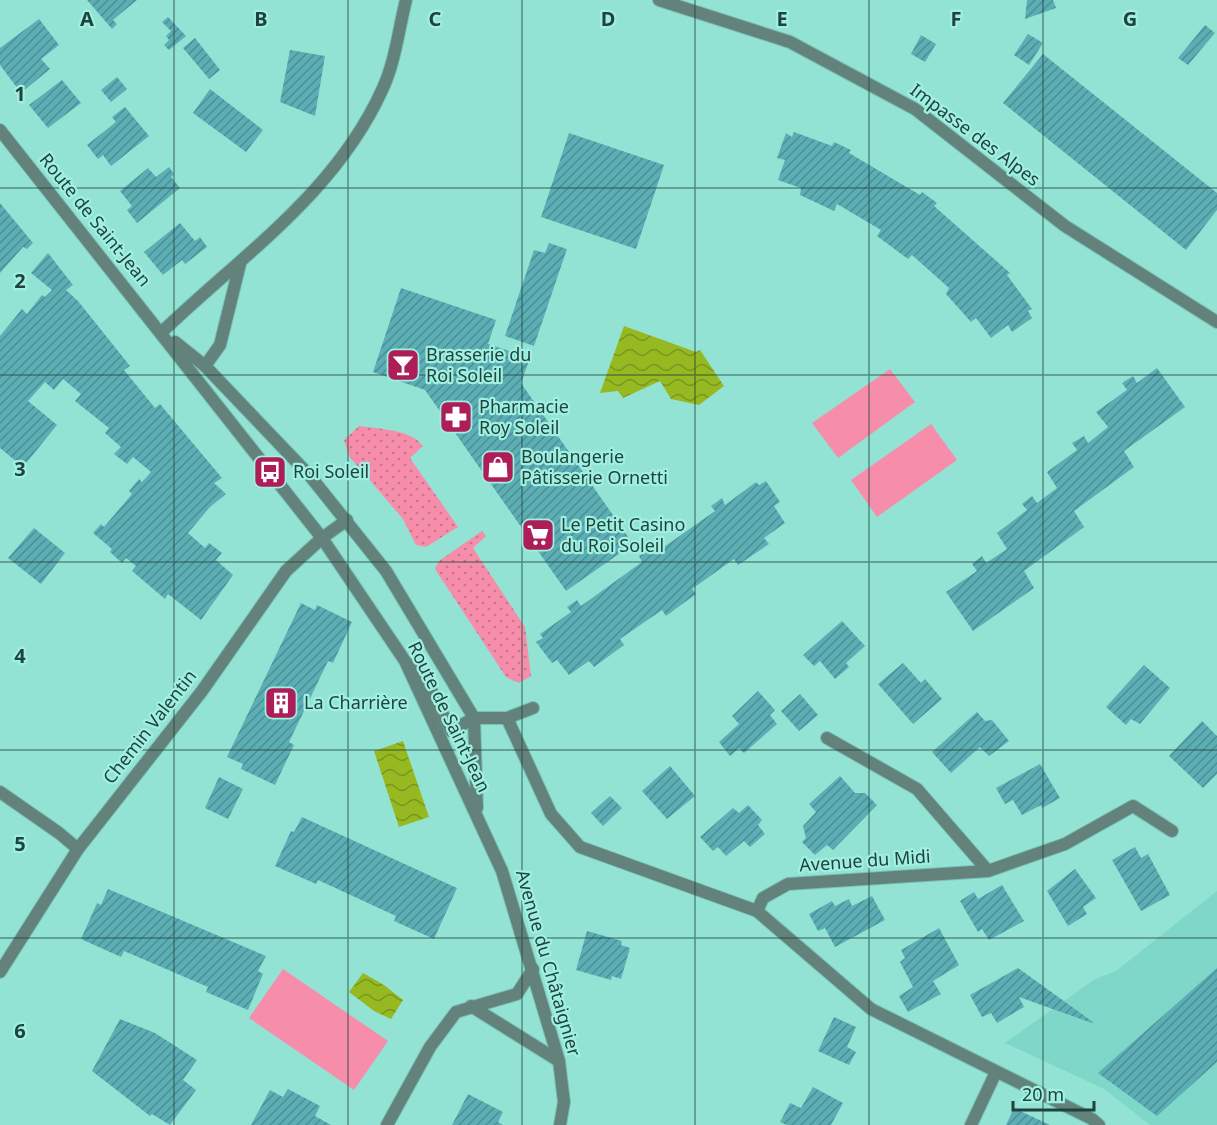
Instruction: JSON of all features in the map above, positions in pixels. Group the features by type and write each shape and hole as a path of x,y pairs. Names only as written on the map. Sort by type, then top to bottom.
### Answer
{"street":[{"path":"162,332 210,287 240,264 297,209 348,152 384,87 406,0"},
{"name":"Impasse des Alpes","path":"659,0 790,42 915,109 1065,226 1217,322"},
{"name":"Route de Saint-Jean","path":"0,130 162,332 322,538 405,660 477,816"},
{"path":"192,372 205,366 220,345 240,264"},
{"name":"Route de Saint-Jean","path":"162,332 205,366 310,476 386,571 474,718 477,816"},
{"name":"Chemin Valentin","path":"0,972 78,849 202,691 286,571 322,538 347,520"},
{"path":"405,660 425,678 452,731 474,718 507,718 533,708"},
{"path":"507,718 551,814 580,847 757,910 871,1009 1092,1119 1099,1125"},
{"path":"827,738 917,789 988,872"},
{"path":"0,792 78,849"},
{"name":"Avenue du Midi","path":"757,910 763,898 788,884 988,872 1065,844 1133,807 1172,831"},
{"name":"Avenue du Châtaignier","path":"477,816 502,871 559,1061 564,1102 560,1125"},
{"path":"387,1125 430,1047 456,1012 471,1006 500,1001 517,994 533,969"},
{"path":"471,1006 559,1061"},
{"path":"971,1125 996,1072"}],"shaded area":[{"path":"890,369 915,402 838,458 812,423"},
{"path":"931,424 957,460 877,517 851,480"},
{"path":"359,426 394,431 418,440 423,446 410,458 458,527 426,547 416,545 403,519 349,456 344,440"},
{"path":"482,531 486,536 473,548 525,627 531,676 519,683 506,677 435,569 439,561"},
{"path":"1217,891 1217,1125 1150,1125 1104,1089 1005,1043 1095,979 1116,971"},
{"path":"283,969 388,1041 354,1090 249,1018"}],"water":[{"path":"624,326 696,352 700,350 724,386 699,405 671,399 660,381 623,398 618,391 600,393"},
{"path":"403,741 429,817 399,827 374,751"},
{"path":"363,973 384,985 403,1000 391,1019 374,1011 349,992"}],"building":[{"path":"87,0 137,0 113,20 117,24 112,29"},
{"path":"1027,0 1053,0 1056,8 1025,19"},
{"path":"168,17 186,36 169,50 164,45 169,40 166,36 171,31 162,22"},
{"path":"39,19 59,45 41,59 50,69 21,93 0,65 0,48"},
{"path":"1205,25 1215,33 1188,65 1178,58"},
{"path":"1028,34 1043,43 1029,65 1014,55"},
{"path":"921,35 936,44 925,62 911,54"},
{"path":"195,38 220,70 209,79 183,48"},
{"path":"290,50 325,56 315,116 280,102"},
{"path":"1043,54 1217,193 1217,210 1186,250 1003,103"},
{"path":"117,77 127,89 111,102 101,90"},
{"path":"62,80 81,103 48,128 29,105"},
{"path":"210,89 263,130 246,152 193,113"},
{"path":"125,107 149,136 111,166 103,155 98,159 87,145 116,122 112,117"},
{"path":"794,132 832,146 834,142 851,150 849,153 920,195 922,192 937,203 934,206 1010,273 1007,275 1032,309 1028,311 1032,318 1012,332 1008,325 991,338 976,318 971,322 946,294 949,288 912,255 908,259 877,236 881,230 837,204 834,211 800,195 801,188 778,180 785,160 777,158 786,133 792,137"},
{"path":"569,133 664,165 636,249 541,217"},
{"path":"169,167 174,174 171,177 180,188 137,223 127,210 132,206 120,191 148,168 156,177"},
{"path":"0,203 33,243 27,249 23,247 0,273"},
{"path":"180,223 195,241 200,237 207,247 185,264 182,260 163,275 144,252"},
{"path":"549,243 567,249 534,346 505,336 534,250 545,253"},
{"path":"48,253 73,285 66,290 78,301 130,366 124,370 155,408 160,404 222,478 214,483 226,494 210,507 188,533 205,548 209,543 222,553 216,560 233,575 201,620 168,594 165,599 132,571 136,566 126,558 122,563 110,552 112,549 93,533 101,524 104,527 132,494 129,491 139,479 142,482 151,472 133,457 127,464 114,454 121,447 105,433 109,428 75,401 81,394 63,379 54,390 45,382 28,401 57,425 23,467 0,448 0,336 22,309 27,314 42,295 45,297 52,290 31,273"},
{"path":"401,288 496,320 488,344 530,358 521,383 633,544 566,591 425,390 373,372"},
{"path":"1157,368 1185,407 1124,451 1134,467 1074,511 1084,527 1024,571 1034,588 973,631 946,592 977,571 972,564 982,556 986,563 1007,549 997,533 1027,510 1022,504 1032,496 1037,503 1057,488 1047,472 1077,450 1072,443 1084,436 1088,443 1108,427 1096,412 1127,390 1122,383 1133,376 1137,383"},
{"path":"766,481 780,502 774,506 785,523 764,538 769,544 738,565 734,559 692,589 696,594 666,616 662,610 620,639 624,645 594,667 589,661 569,675 557,660 552,663 536,642 543,638 540,634 571,612 567,607 577,600 581,606 642,562 639,556 650,549 654,554 715,511 711,506 722,498 725,505 756,482 759,485"},
{"path":"34,528 65,553 41,584 8,558"},
{"name":"La Charrière","path":"301,603 315,610 317,605 352,622 333,663 328,661 289,742 294,745 275,785 241,769 243,764 227,757"},
{"path":"842,621 865,646 846,663 849,667 835,679 820,661 814,666 803,655"},
{"path":"903,663 921,683 925,679 942,699 913,724 878,684"},
{"path":"1144,665 1170,688 1140,724 1131,719 1126,725 1106,707"},
{"path":"758,691 775,710 770,715 777,724 744,753 739,748 730,756 719,742 739,724 732,716"},
{"path":"800,694 818,715 799,731 781,711"},
{"path":"977,712 985,721 992,720 1009,741 989,756 980,747 951,773 932,752"},
{"path":"1202,721 1217,736 1217,774 1203,788 1169,756"},
{"path":"1040,764 1060,798 1022,815 1013,800 1005,804 996,788"},
{"path":"670,766 695,796 667,819 642,791"},
{"path":"840,776 855,793 865,793 877,805 833,850 827,845 815,855 802,842 806,838 803,826 816,812 809,804"},
{"path":"219,777 243,789 228,819 205,808"},
{"path":"610,796 622,808 603,826 591,813"},
{"path":"748,805 762,820 758,825 765,834 750,847 744,841 726,856 718,847 713,851 700,837 733,808 739,813"},
{"path":"302,817 457,888 434,939 394,921 396,916 318,880 316,884 275,866 291,831 294,832"},
{"path":"1135,847 1141,858 1148,854 1170,895 1141,911 1112,860"},
{"path":"1075,869 1096,898 1083,907 1087,914 1068,926 1047,891"},
{"path":"1002,885 1024,921 989,940 982,929 978,932 960,901 974,892 978,899"},
{"path":"108,889 266,956 258,971 263,974 248,1010 206,992 208,987 124,951 121,957 81,939 97,903 101,905"},
{"path":"872,896 885,920 835,947 825,928 818,931 809,914 832,901 835,906 849,899 852,906"},
{"path":"939,928 959,965 933,981 941,994 908,1012 899,996 913,987 900,962 905,958 901,950"},
{"path":"587,931 622,941 621,945 630,948 621,979 612,976 611,980 576,970"},
{"path":"1018,968 1093,1022 1019,997 1024,1007 997,1023 991,1013 982,1017 970,995"},
{"path":"1217,968 1217,1062 1157,1116 1098,1073"},
{"path":"834,1017 856,1027 847,1047 856,1052 849,1065 818,1051"},
{"path":"120,1019 155,1033 197,1060 183,1080 196,1090 170,1125 152,1114 150,1116 92,1071"},
{"path":"813,1087 843,1103 831,1125 787,1125 780,1122 790,1103 801,1108"},
{"path":"288,1089 320,1106 315,1116 331,1125 251,1125 270,1090 283,1097"},
{"path":"468,1094 503,1112 498,1122 503,1125 452,1125"},
{"path":"1014,1108 1050,1125 1006,1125"}],"place":[{"name":"Brasserie du Roi Soleil","path":"403,365"},
{"name":"Pharmacie Roy Soleil","path":"456,417"},
{"name":"Boulangerie Pâtisserie Ornetti","path":"498,467"},
{"name":"Roi Soleil","path":"270,472"},
{"name":"Le Petit Casino du Roi Soleil","path":"538,535"},
{"name":"La Charrière","path":"281,703"}]}
